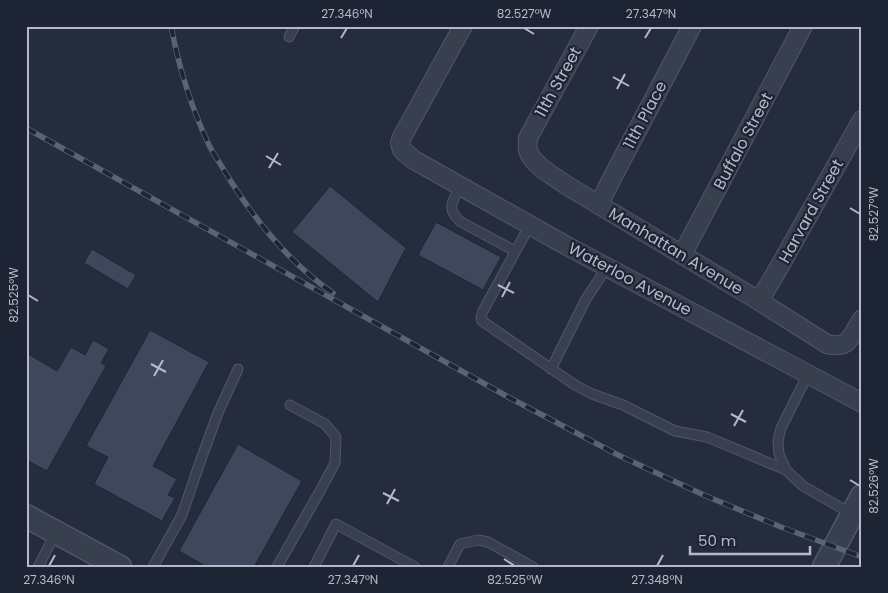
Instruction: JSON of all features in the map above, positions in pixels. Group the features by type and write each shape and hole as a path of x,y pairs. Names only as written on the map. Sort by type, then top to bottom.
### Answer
{"street":[{"name":"Waterloo Avenue","path":"463,26 402,137 400,143 402,150 414,160 530,225 862,402"},
{"name":"11th Street","path":"528,138 589,26"},
{"name":"11th Place","path":"599,205 692,26"},
{"name":"Buffalo Street","path":"682,255 803,26"},
{"name":"Harvard Street","path":"759,301 862,120"},
{"name":"Manhattan Avenue","path":"528,138 528,149 531,158 536,164 566,185 759,301 826,344 841,346 849,341 862,319"},
{"path":"824,567 859,510"},
{"path":"26,516 120,567"}],"lane":[{"path":"289,37 295,26"},
{"path":"460,186 452,204 451,211 454,216 461,222 515,251"},
{"path":"530,225 482,311 482,321 575,385 592,394 623,405 674,431 708,437 786,470"},
{"path":"551,369 586,299 607,267"},
{"path":"153,567 182,515 218,413 238,369"},
{"path":"808,374 781,428 778,441 779,454 786,470 802,486 859,510"},
{"path":"277,567 335,463 336,437 325,424 290,405"},
{"path":"314,567 336,524 415,567"},
{"path":"38,567 56,532"},
{"path":"448,567 460,544 478,540 488,542 533,567"}],"building":[{"path":"330,186 406,248 378,302 292,232"},
{"path":"436,222 501,257 483,290 418,255"},
{"path":"92,249 136,275 128,289 84,263"},
{"path":"150,330 209,362 153,466 177,479 168,495 175,498 162,521 94,484 108,457 86,446"},
{"path":"93,340 109,349 101,363 106,366 47,471 26,460 26,357 28,354 57,371 71,347 85,355"},
{"path":"238,444 302,481 254,567 207,567 179,551"}],"railway":[{"path":"171,26 191,102 215,156 247,206 273,238 301,267 333,293"},
{"path":"26,128 510,398 620,456 706,496 781,527 862,557"}]}
